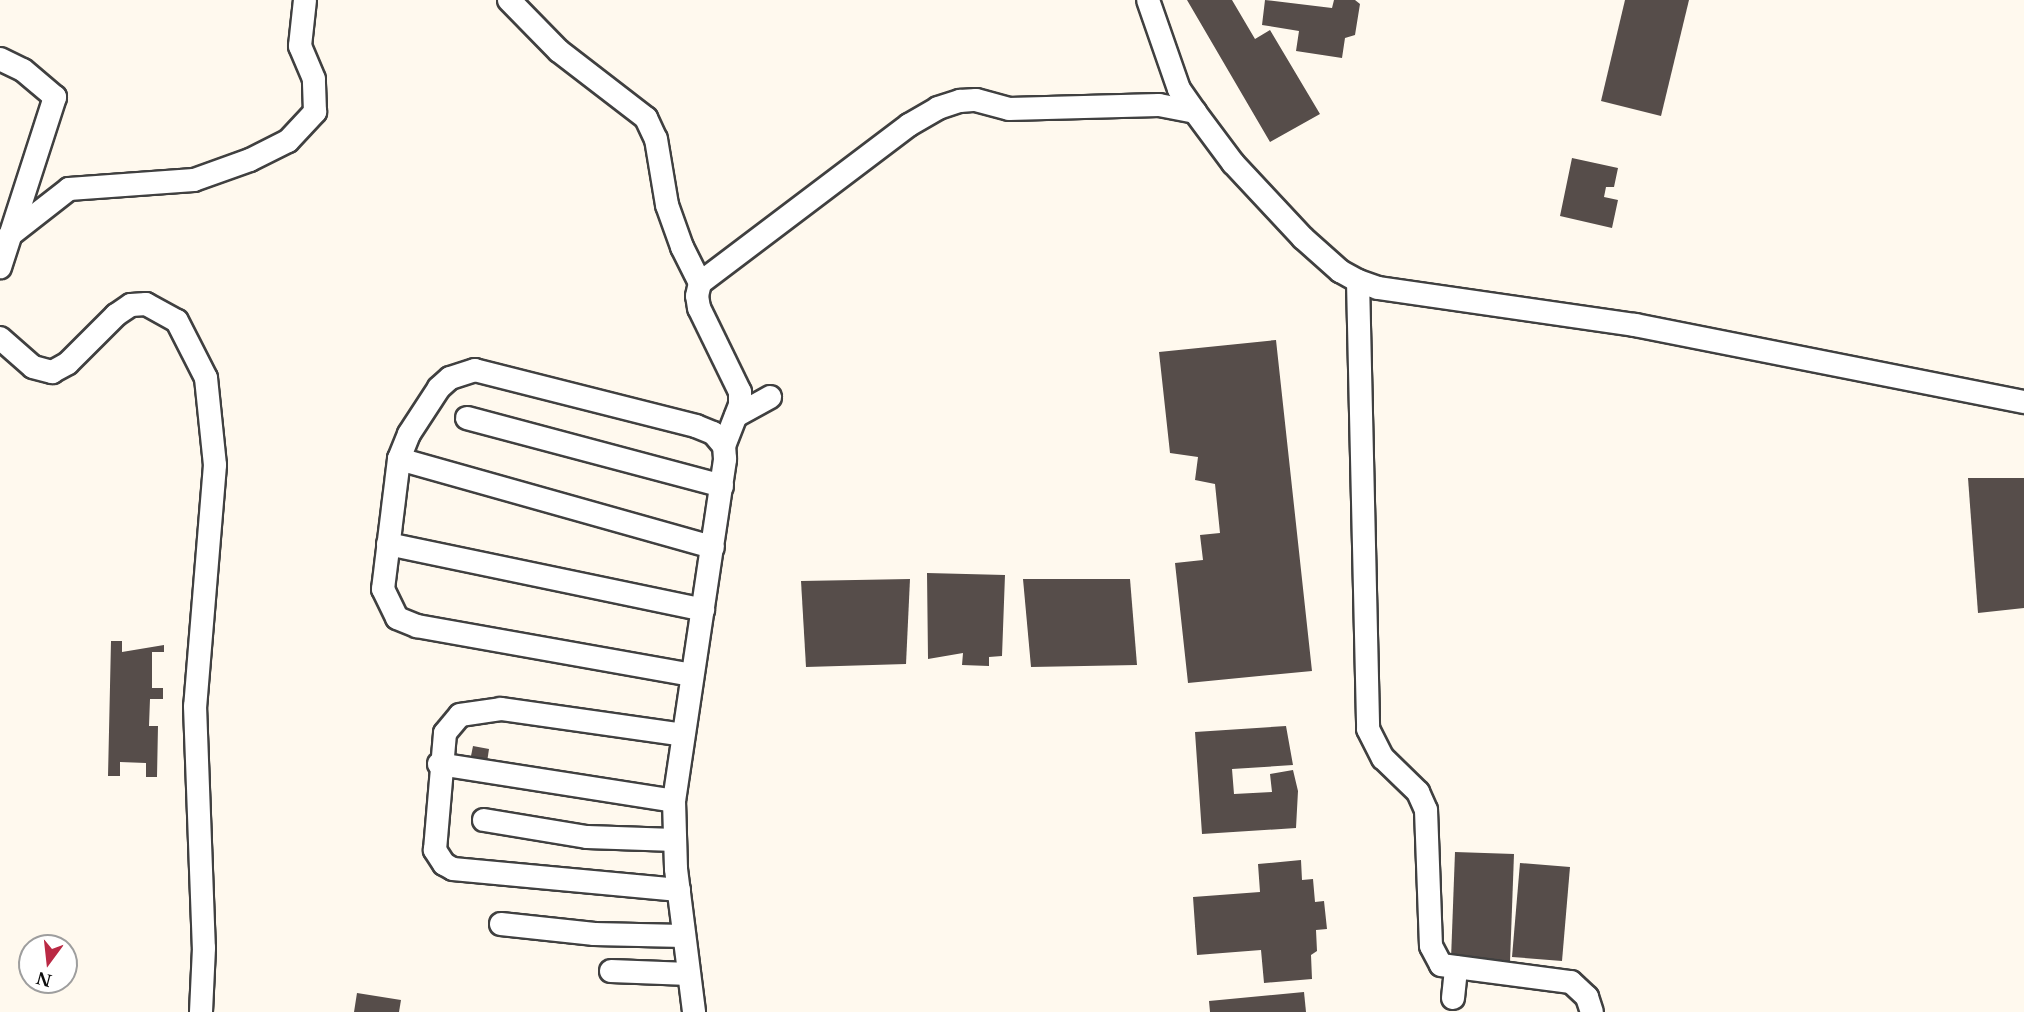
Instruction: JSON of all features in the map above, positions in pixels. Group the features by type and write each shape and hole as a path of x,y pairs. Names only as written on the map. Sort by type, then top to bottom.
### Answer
{"street":[{"path":"10,235 69,189 194,180 250,160 288,141 315,112 314,79 300,46 306,0"},
{"path":"509,0 559,51 646,118 656,139 667,205 682,247 700,283 697,296 699,308 739,383 736,416 724,446 722,486 674,801 679,890 694,1012"},
{"path":"1148,0 1179,89 1233,164 1303,238 1340,271 1358,281 1378,288 1658,329 2024,402"},
{"path":"0,59 23,70 55,97 0,267"},
{"path":"700,283 909,125 938,108 976,100 1009,109 1159,105 1195,112"},
{"path":"1358,281 1368,729 1383,758 1418,792 1426,810 1431,946 1441,965 1571,982 1587,997 1592,1012"},
{"path":"0,338 33,367 52,372 68,363 116,315 131,305 146,304 177,321 206,378 215,465 195,706 204,948 201,1012"},
{"path":"692,675 405,622 388,605 383,589 399,459 409,434 439,387 450,378 475,370 696,426 713,433 724,446"},
{"path":"736,416 770,397"},
{"path":"467,418 722,486"},
{"path":"399,459 713,547"},
{"path":"388,544 703,610"},
{"path":"679,890 453,869 444,864 435,850 439,764 444,733 460,715 477,710 501,709 683,735"},
{"path":"439,764 674,801"},
{"path":"484,820 587,837 675,840"},
{"path":"501,924 594,934 684,936"},
{"path":"1453,998 1456,967"},
{"path":"611,971 689,974"}],"building":[{"path":"1187,0 1232,0 1255,39 1270,30 1320,114 1270,142"},
{"path":"1265,0 1332,8 1334,0 1355,0 1360,4 1355,35 1345,38 1342,58 1296,51 1299,31 1262,25"},
{"path":"1625,0 1689,0 1661,116 1601,101"},
{"path":"1572,158 1618,168 1614,187 1606,187 1604,197 1618,200 1612,228 1560,216"},
{"path":"1276,340 1312,671 1188,683 1175,563 1203,560 1200,535 1220,533 1215,484 1195,480 1198,457 1170,453 1159,352"},
{"path":"1968,478 2024,478 2024,608 1978,613"},
{"path":"927,573 1005,575 1002,656 989,657 989,666 962,665 963,653 928,659"},
{"path":"910,579 906,664 806,667 801,581"},
{"path":"1023,579 1130,579 1137,665 1031,667"},
{"path":"111,641 122,641 122,652 164,645 164,652 152,652 152,688 163,688 163,699 150,699 149,726 158,726 157,777 146,777 146,763 120,762 120,776 108,776"},
{"path":"1286,726 1293,765 1232,769 1234,794 1272,792 1270,774 1293,770 1298,791 1296,828 1202,834 1195,732"},
{"path":"473,746 489,749 486,769 469,766"},
{"path":"1455,852 1514,854 1510,962 1451,959"},
{"path":"1301,860 1302,880 1313,879 1315,902 1324,901 1327,929 1316,930 1317,951 1311,955 1312,979 1264,983 1261,950 1197,955 1193,897 1260,892 1258,864"},
{"path":"1520,863 1570,867 1562,961 1512,957"},
{"path":"1304,992 1306,1012 1210,1012 1209,1001"},
{"path":"357,993 401,1000 399,1012 354,1012"}]}
